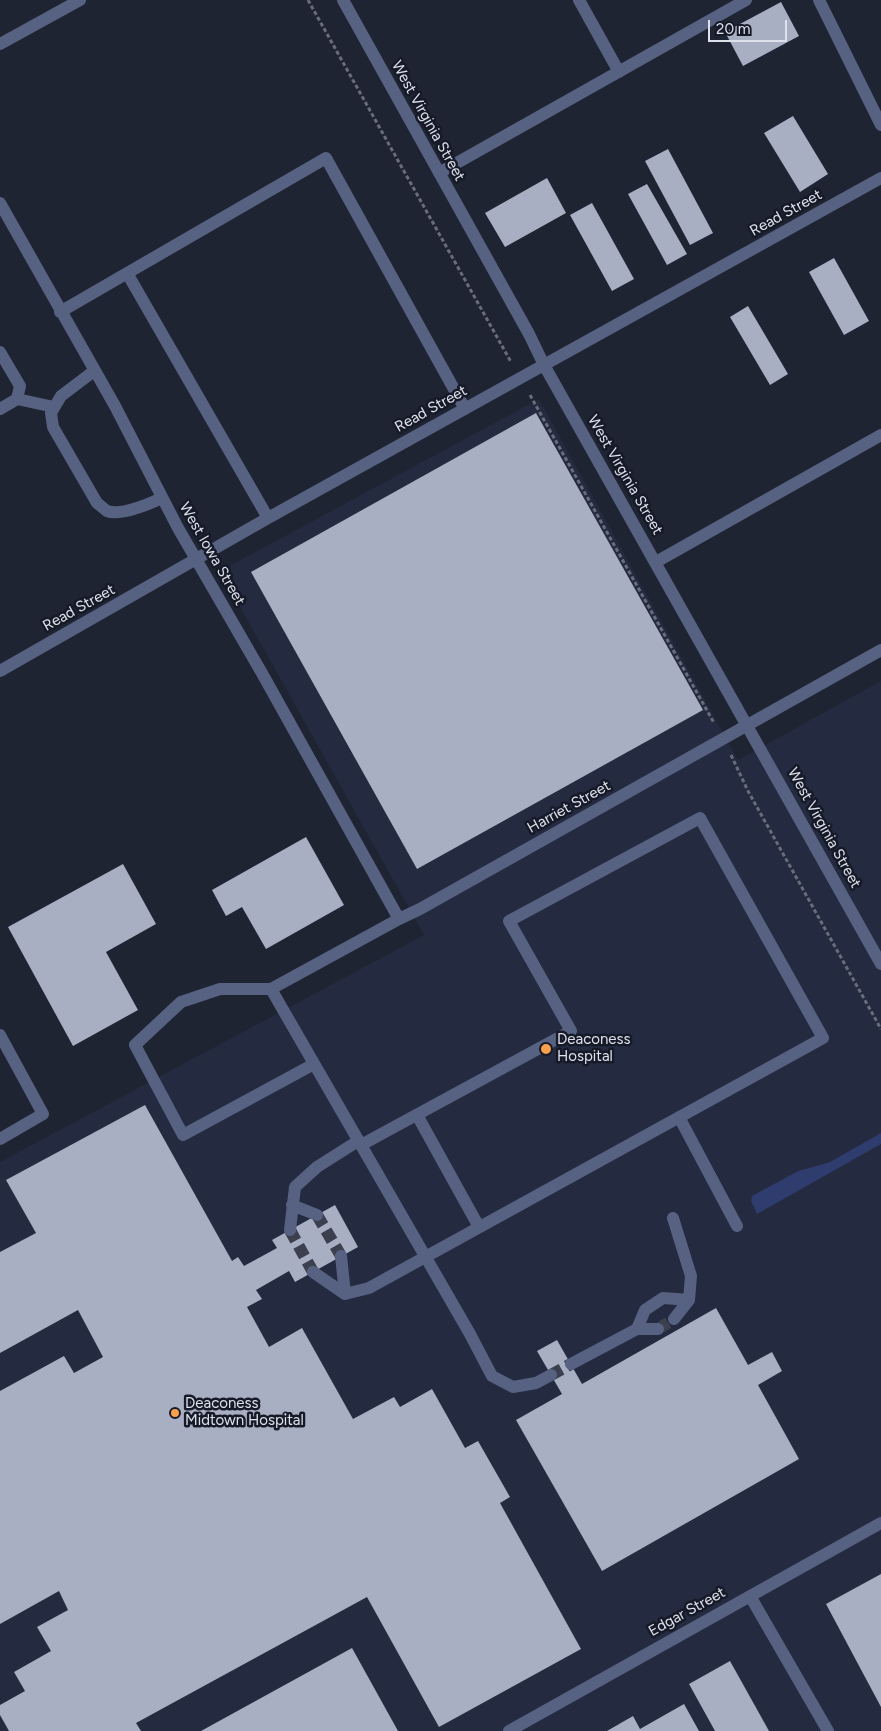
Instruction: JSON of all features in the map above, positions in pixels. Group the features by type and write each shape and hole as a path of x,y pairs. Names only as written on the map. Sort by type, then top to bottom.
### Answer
{"street":[{"path":"0,44 80,0"},
{"name":"West Virginia Street","path":"343,0 529,334 544,365 881,964"},
{"path":"579,0 619,72"},
{"path":"439,173 746,0"},
{"path":"818,0 881,125"},
{"path":"60,312 326,158 464,409"},
{"name":"Read Street","path":"0,671 268,518 650,308 881,178"},
{"name":"West Iowa Street","path":"0,203 60,312 115,406 196,560 263,675 399,919"},
{"path":"127,273 268,518"},
{"path":"0,352 20,386 17,399"},
{"path":"94,371 61,396 51,413 53,427 97,503 107,511 139,508 162,498"},
{"path":"0,409 17,399 54,407"},
{"path":"656,562 881,435"},
{"name":"Harriet Street","path":"271,990 399,919 420,910 881,650"},
{"path":"290,1230 295,1187 317,1167 571,1031 508,921 700,818 823,1038 369,1288 345,1294 313,1272"},
{"path":"314,1064 183,1135 135,1045 181,1002 220,989 271,990 360,1143 470,1334 492,1376 513,1387 536,1383 551,1375"},
{"path":"0,1035 4,1050 43,1114 0,1139"},
{"path":"417,1115 479,1227"},
{"path":"679,1117 737,1226"},
{"path":"292,1205 317,1215"},
{"path":"673,1218 691,1276 689,1300 674,1319"},
{"path":"341,1256 345,1294"},
{"path":"637,1329 645,1310 663,1298 689,1300"},
{"path":"571,1364 637,1329 658,1329"},
{"name":"Edgar Street","path":"509,1731 881,1523"},
{"path":"750,1596 828,1731"}],"path":[{"path":"308,0 510,360"},
{"path":"537,407 707,710"},
{"path":"736,763 748,791 881,1029"}],"shaded area":[{"name":"Deaconess Hospital","path":"539,399 738,760 881,681 881,1731 0,1731 0,1162 424,935 220,571"},
{"path":"881,1133 881,1144 757,1214 751,1201 752,1196 798,1171 830,1162"}],"building":[{"path":"781,2 799,36 743,66 725,32"},
{"path":"793,116 828,174 800,192 764,133"},
{"path":"668,149 713,233 690,245 645,161"},
{"path":"547,178 566,213 505,247 485,213"},
{"path":"647,184 687,254 667,265 628,194"},
{"path":"592,203 634,279 612,291 570,215"},
{"path":"834,258 869,321 844,335 809,272"},
{"path":"748,306 788,374 770,385 730,317"},
{"path":"536,413 703,710 417,869 251,572"},
{"path":"306,837 344,905 266,949 242,907 226,916 212,890"},
{"path":"123,864 156,924 106,952 138,1010 73,1046 8,927"},
{"name":"Deaconess Midtown Hospital","path":"145,1105 232,1261 238,1257 244,1266 277,1248 272,1240 335,1205 358,1247 295,1282 289,1271 256,1290 262,1299 247,1307 269,1347 302,1328 353,1419 394,1397 400,1407 432,1389 465,1448 478,1441 510,1497 500,1503 581,1649 439,1727 367,1597 136,1723 141,1731 9,1731 0,1715 0,1705 25,1691 14,1672 51,1651 37,1627 68,1610 59,1591 0,1624 0,1391 64,1356 74,1373 103,1357 78,1310 0,1353 0,1252 36,1233 6,1180"},
{"path":"716,1308 748,1365 772,1352 782,1371 758,1385 799,1459 602,1571 516,1420 562,1394 537,1351 557,1340 582,1384"},
{"path":"881,1574 881,1707 826,1604"},
{"path":"352,1648 398,1731 201,1731"},
{"path":"730,1661 769,1731 715,1731 689,1684"},
{"path":"684,1704 699,1731 607,1731 633,1716 640,1729"}],"tunnel":[{"path":"317,1215 341,1256"},
{"path":"290,1230 313,1272"},
{"path":"658,1329 674,1319"},
{"path":"551,1375 571,1364"}],"place":[{"name":"Deaconess Hospital","path":"546,1049"},
{"name":"Deaconess Midtown Hospital","path":"175,1413"}]}
